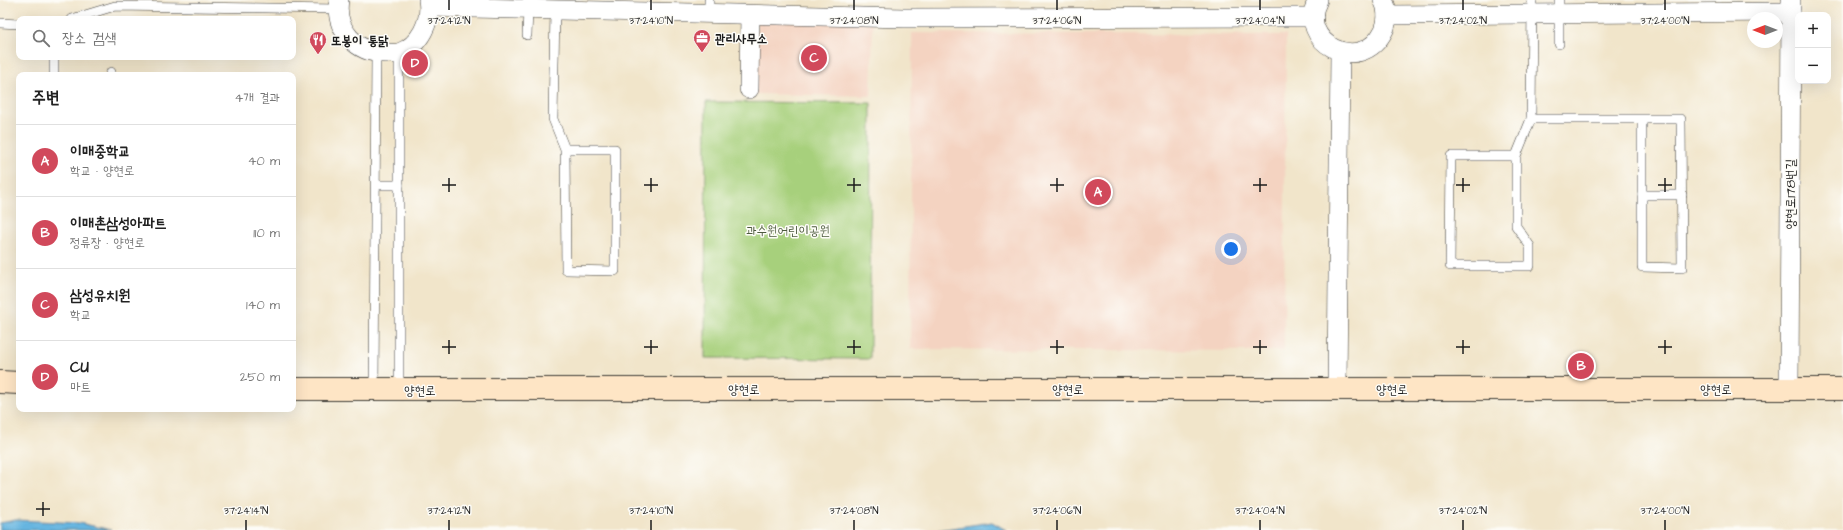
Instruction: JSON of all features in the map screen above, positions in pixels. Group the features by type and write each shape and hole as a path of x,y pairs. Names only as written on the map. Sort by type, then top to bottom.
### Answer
{"main road":[{"path":"0,382 16,383"},
{"name":"양현로","path":"296,389 1843,389"}],"street":[{"path":"338,4 341,24 349,38 361,48 376,54 399,53 420,37 427,23 429,4 528,10 709,7 750,15 904,18 1151,9 1316,8 1316,28 1321,38 1329,47 1340,52 1351,54 1373,46 1381,37 1386,26 1385,8 1791,6"},
{"name":"양현로178번길","path":"1789,389 1791,6"},
{"path":"749,89 750,15"},
{"path":"1336,389 1340,52"}],"lane":[{"path":"82,16 115,6 204,3 338,4"},
{"path":"1516,156 1451,156 1450,266 1530,266 1530,246 1516,226 1516,156 1531,119 1532,7"},
{"path":"1559,7 1559,44"},
{"path":"527,35 528,10"},
{"path":"555,10 553,119 565,149 566,270 616,271 615,149 565,149"},
{"path":"0,23 16,24"},
{"path":"399,53 399,390"},
{"path":"374,390 376,54"},
{"path":"54,60 54,72"},
{"path":"1531,119 1642,119 1682,119 1682,268 1642,267 1642,119"},
{"path":"376,185 399,185"},
{"path":"1642,195 1682,195"}],"shaded area":[{"path":"757,20 873,23 871,96 755,94"},
{"path":"912,33 1286,35 1284,351 910,349"}],"green space":[{"name":"과수원어린이공원","path":"706,102 871,103 870,359 705,358"}],"water":[{"path":"16,520 79,523 112,530 0,530 0,523"},
{"path":"992,522 1006,530 938,530"}],"place":[{"name":"관리사무소","path":"702,53"},
{"name":"또봉이 통닭","path":"318,55"},
{"name":"삼성유치원","path":"814,58"},
{"name":"CU","path":"415,63"},
{"name":"이매중학교","path":"1098,192"},
{"name":"이매촌삼성아파트","path":"1581,366"}]}
